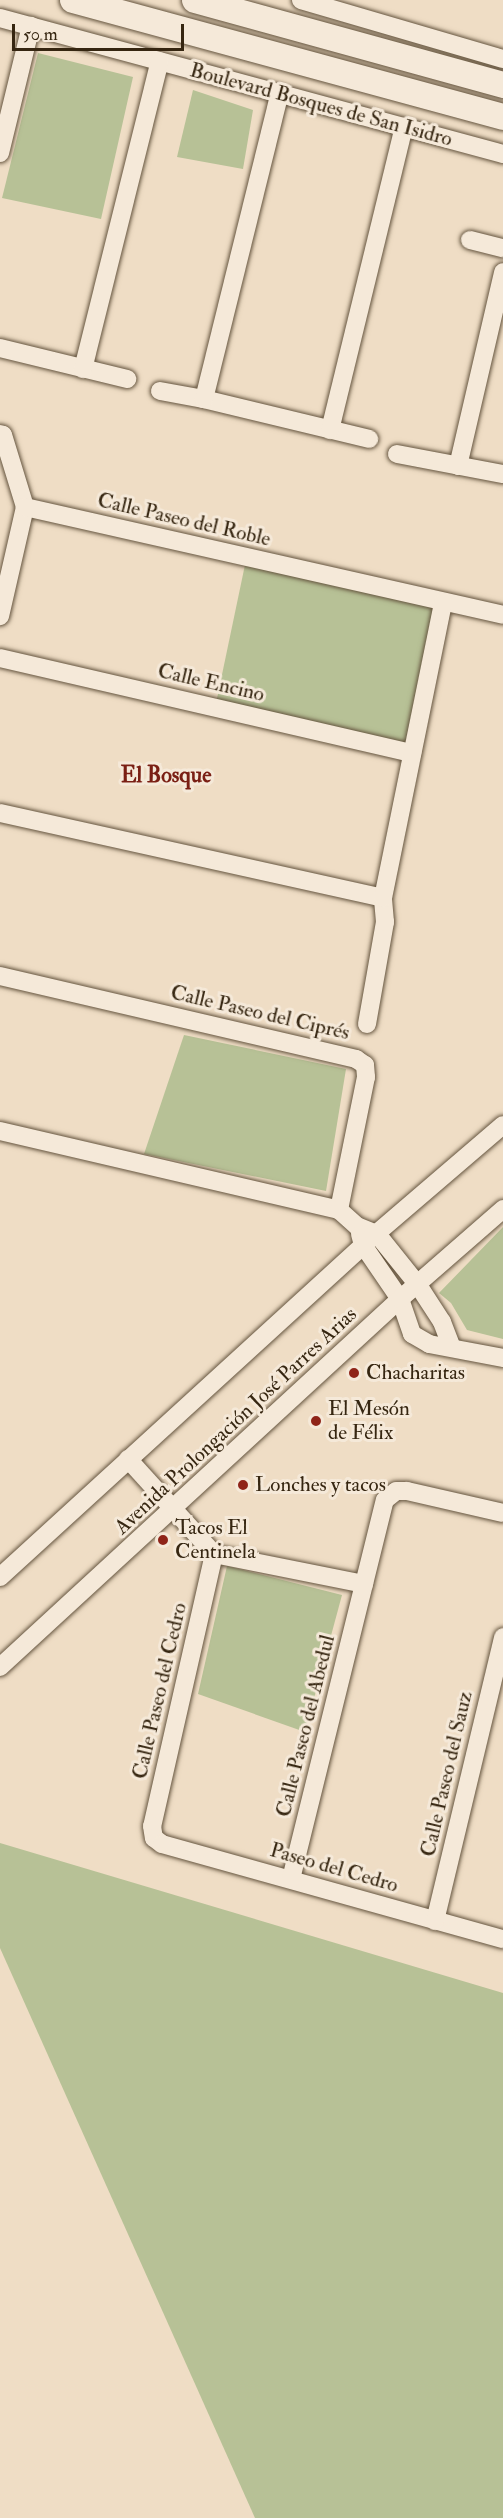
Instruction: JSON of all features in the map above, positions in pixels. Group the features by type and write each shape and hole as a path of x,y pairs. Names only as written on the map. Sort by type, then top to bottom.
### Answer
{"main road":[{"name":"Boulevard Bosques de San Isidro","path":"73,0 503,117"},
{"path":"195,0 503,85"}],"street":[{"path":"301,0 503,59"},
{"name":"Boulevard Bosques de San Isidro","path":"0,18 503,154"},
{"path":"0,153 31,26"},
{"path":"83,369 160,61"},
{"path":"204,399 280,93"},
{"path":"330,430 404,127"},
{"path":"470,240 503,248"},
{"path":"458,466 503,272"},
{"path":"0,348 127,379"},
{"path":"160,391 204,399 369,439"},
{"path":"0,434 25,507 0,616"},
{"path":"397,454 503,474"},
{"name":"Calle Paseo del Roble","path":"25,507 503,615"},
{"path":"367,1024 385,922 383,898 443,602"},
{"name":"Calle Encino","path":"0,658 412,753"},
{"path":"0,813 383,898"},
{"name":"Calle Paseo del Ciprés","path":"0,976 356,1059 365,1065 366,1077 339,1210"},
{"name":"Avenida Prolongación José Parres Arias","path":"0,1577 370,1239 503,1125"},
{"path":"0,1131 339,1210 418,1285 442,1322 451,1346"},
{"name":"Avenida Prolongación José Parres Arias","path":"2,1662 173,1509 400,1299 503,1209"},
{"path":"370,1239 400,1299 412,1334 429,1344 451,1346 503,1358"},
{"path":"128,1459 214,1554 364,1584 385,1500 396,1491 407,1491 503,1514"},
{"name":"Calle Paseo del Cedro","path":"154,1838 152,1826 214,1554"},
{"name":"Calle Paseo del Abedul","path":"291,1879 364,1584"},
{"name":"Calle Paseo del Sauz","path":"435,1921 503,1637"},
{"name":"Paseo del Cedro","path":"154,1838 162,1844 503,1939"}],"green space":[{"path":"38,53 133,77 101,219 2,198"},
{"path":"193,90 253,110 243,169 177,157"},
{"path":"246,560 434,605 408,752 215,708"},
{"path":"184,1035 346,1069 326,1191 144,1154"},
{"path":"503,1227 503,1339 467,1330 451,1303 439,1293"},
{"path":"227,1566 342,1595 305,1732 198,1694"},
{"path":"0,1843 503,1993 503,2518 255,2518 0,1948"}],"place":[{"name":"Chacharitas","path":"354,1373"},
{"name":"El Mesón de Félix","path":"316,1421"},
{"name":"Lonches y tacos","path":"243,1485"},
{"name":"Tacos El Centinela","path":"163,1540"}],"district":[{"name":"El Bosque","path":"166,776"}]}
